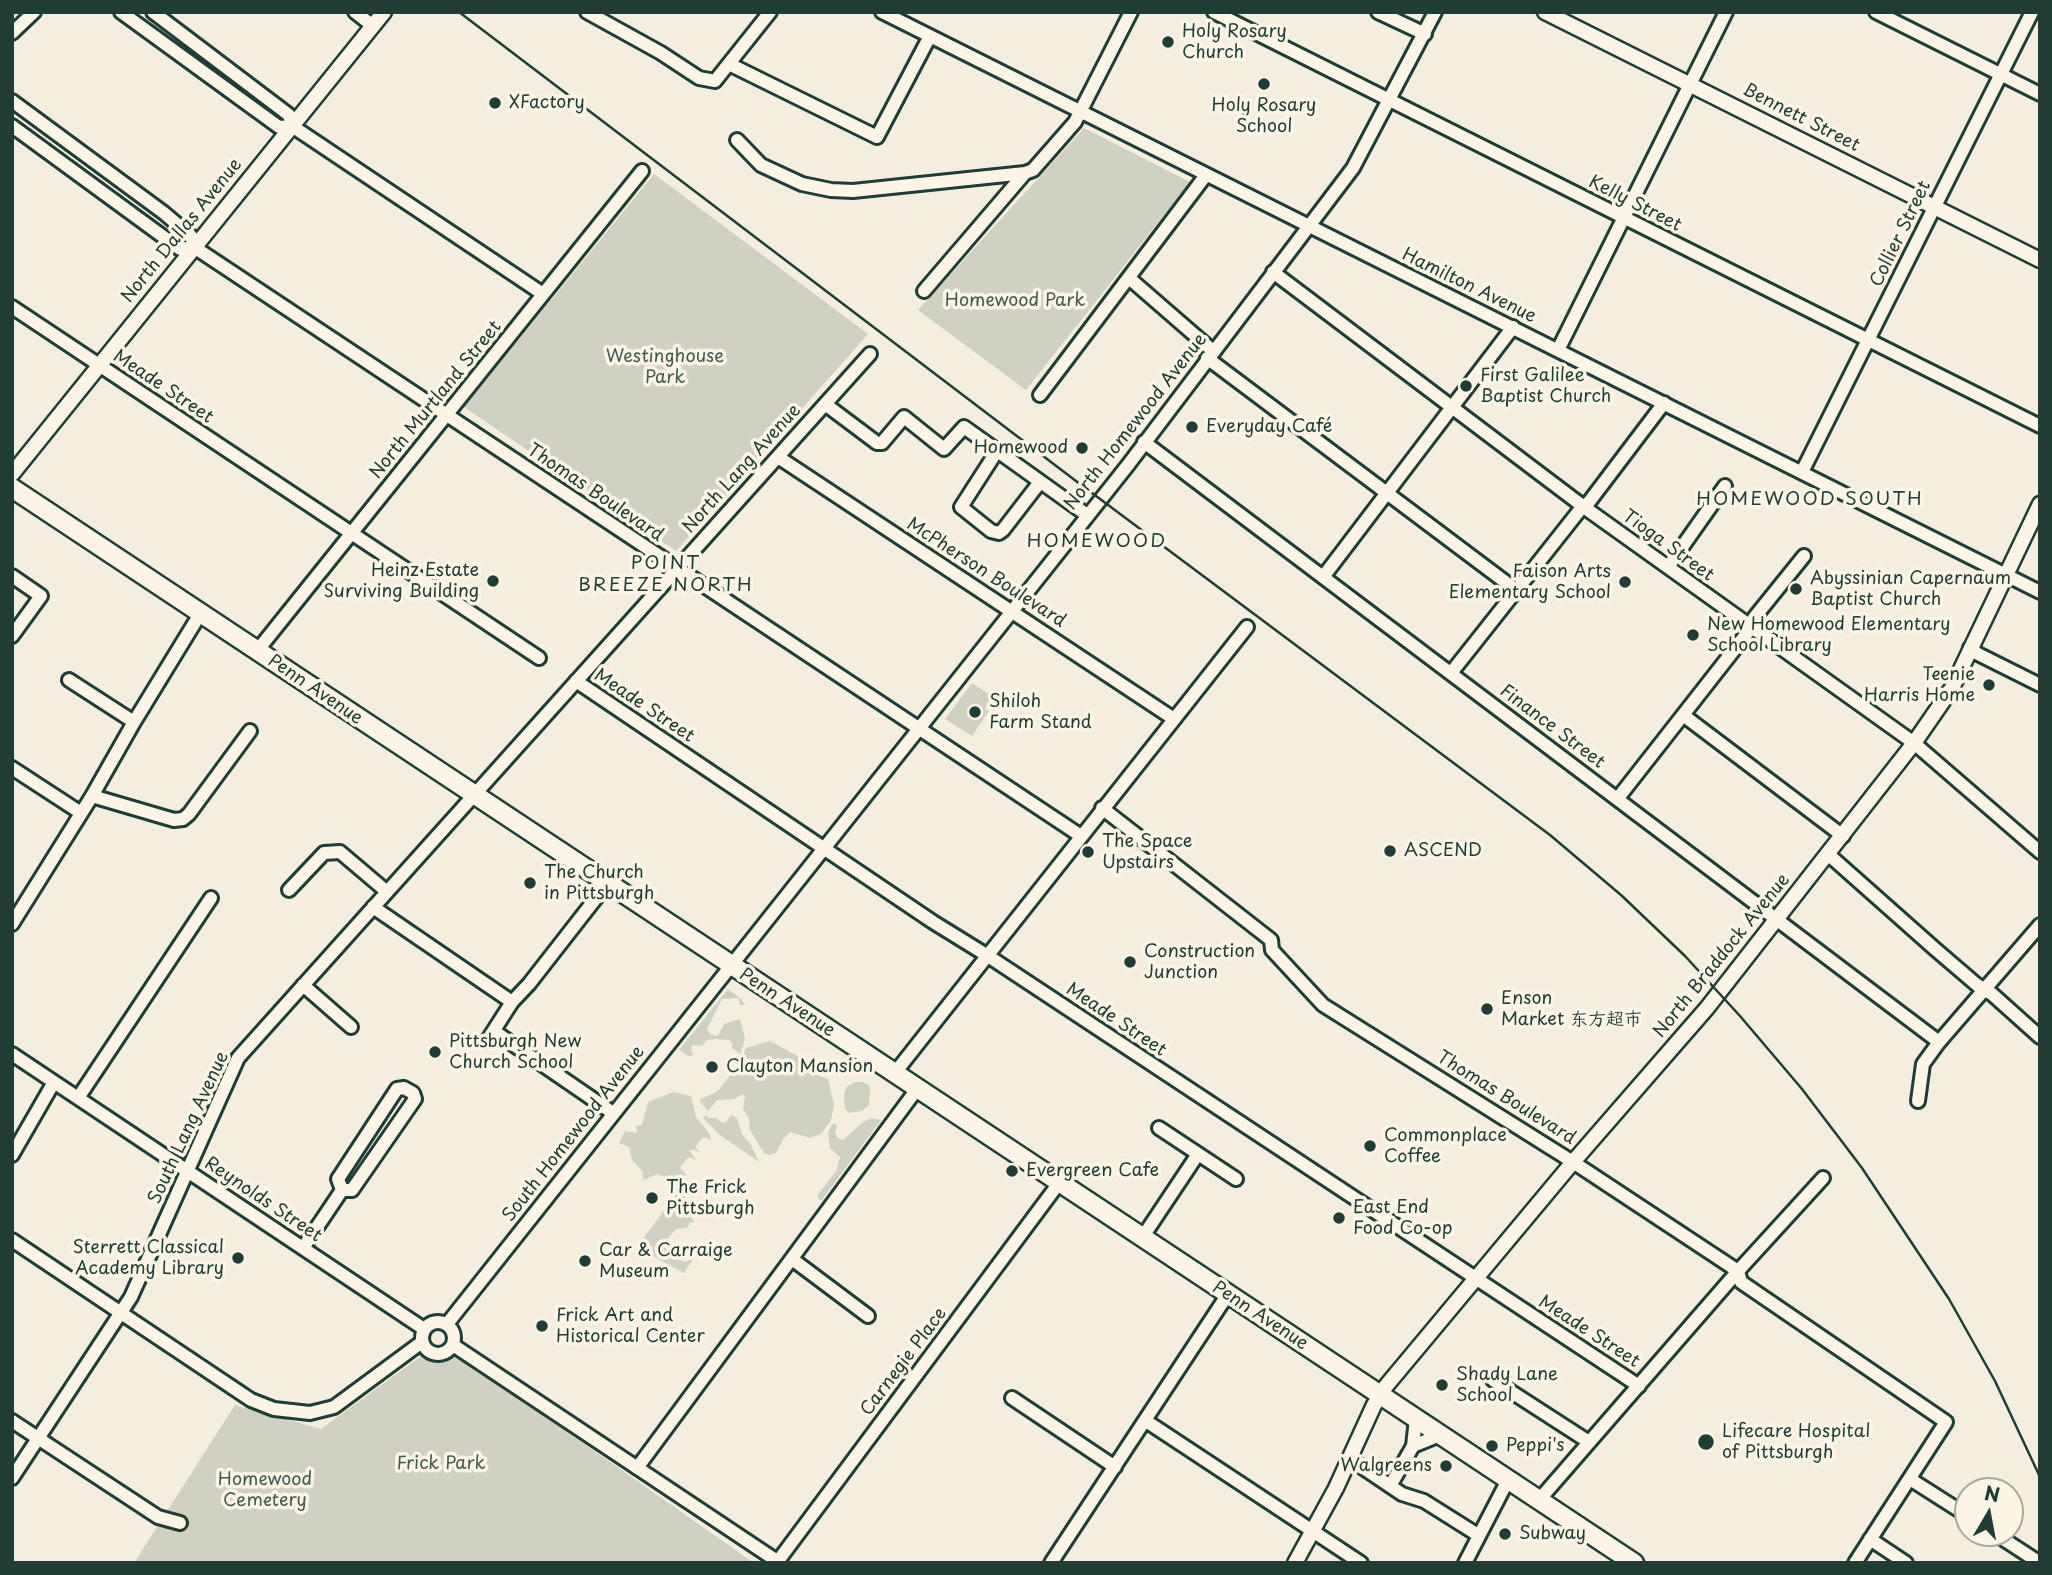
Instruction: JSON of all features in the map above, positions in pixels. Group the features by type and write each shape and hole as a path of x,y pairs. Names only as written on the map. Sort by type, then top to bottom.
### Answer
{"highway":[{"name":"Penn Avenue","path":"12,488 1630,1562"}],"main road":[{"name":"North Dallas Avenue","path":"12,474 384,12"},
{"name":"Bennett Street","path":"1545,12 2040,260"},
{"name":"North Braddock Avenue","path":"1295,1563 1350,1459 1380,1395 1573,1162 1707,1008 1914,743 1952,688 2040,504"}],"street":[{"path":"12,33 34,12"},
{"path":"121,12 279,127 292,126 543,294"},
{"path":"153,12 289,115 292,126"},
{"path":"355,12 373,26"},
{"path":"587,12 662,52 699,78 715,81 770,12"},
{"name":"Hamilton Avenue","path":"882,12 2040,592"},
{"path":"737,140 761,165 802,184 831,190 853,191 1025,173 1033,170 1075,122 1131,12"},
{"name":"Kelly Street","path":"1214,12 2040,426"},
{"path":"1378,12 1424,34"},
{"name":"North Homewood Avenue","path":"730,966 1144,442 1353,168 1435,12"},
{"path":"1558,350 1726,12"},
{"path":"1876,12 2040,94"},
{"name":"Collier Street","path":"1802,472 2032,12"},
{"path":"729,64 877,137 929,36"},
{"path":"181,56 192,42"},
{"name":"Thomas Boulevard","path":"12,101 164,213 191,236 194,247 1081,836"},
{"name":"Thomas Boulevard","path":"12,126 180,249 194,247"},
{"name":"North Murtland Street","path":"257,651 642,171"},
{"path":"924,291 1025,173"},
{"path":"1040,395 1206,175"},
{"name":"Tioga Street","path":"1273,272 1583,506 1914,743 2040,852"},
{"path":"1129,278 1210,354 1516,590"},
{"name":"Meade Street","path":"12,307 539,658"},
{"path":"1323,577 1513,327"},
{"name":"North Lang Avenue","path":"472,794 870,354"},
{"path":"1451,674 1664,403"},
{"path":"825,404 877,443 882,443 904,418 944,449 964,427 1087,515"},
{"name":"Finance Street","path":"1144,442 1939,1042"},
{"path":"998,451 961,507 991,531 999,533 1003,530 1040,482"},
{"name":"McPherson Boulevard","path":"778,457 1174,719"},
{"path":"1668,567 1725,486"},
{"path":"1618,799 1804,556"},
{"path":"12,576 41,596 12,636"},
{"path":"12,924 17,906 92,796 200,614"},
{"path":"894,1074 1247,627"},
{"path":"1970,648 2040,685"},
{"path":"69,680 134,722"},
{"name":"Meade Street","path":"576,681 945,930 1639,1386"},
{"path":"1683,715 1843,836"},
{"path":"92,796 174,820 183,819 250,731"},
{"path":"12,768 81,813"},
{"name":"South Lang Avenue","path":"12,1478 122,1313 141,1279 238,1058 472,794"},
{"name":"Thomas Boulevard","path":"1102,808 1271,940 1272,950 1323,1004 1573,1162 1738,1271 1741,1282 1946,1422 1910,1479"},
{"path":"289,890 324,853 340,852 386,891"},
{"path":"1829,855 1966,975 2039,1033"},
{"path":"607,884 512,1002 492,1038 613,1113"},
{"path":"78,1098 211,898"},
{"path":"373,906 512,1002"},
{"path":"1918,1101 1923,1064 2040,925"},
{"name":"South Homewood Avenue","path":"447,1324 730,966"},
{"path":"303,985 351,1027"},
{"name":"Reynolds Street","path":"12,1054 303,1248 423,1336"},
{"path":"12,1155 54,1082"},
{"path":"404,1088 412,1093 415,1099 352,1190 342,1190 338,1179 397,1089 404,1088"},
{"path":"637,1468 917,1089"},
{"path":"1160,1128 1236,1179"},
{"path":"1142,1238 1198,1154"},
{"path":"1539,1500 1738,1271 1824,1178"},
{"name":"Carnegie Place","path":"779,1562 1059,1183"},
{"path":"303,1248 342,1190"},
{"path":"12,1240 251,1400 274,1409 310,1413 334,1407 423,1336 433,1322 447,1324 454,1336 453,1345 445,1353 436,1354 425,1348 423,1336"},
{"path":"792,1259 868,1316"},
{"path":"1051,1563 1228,1294"},
{"path":"453,1345 779,1562"},
{"path":"1493,1380 1589,1442"},
{"path":"1012,1398 1115,1467"},
{"path":"1390,1486 1413,1446 1416,1419"},
{"path":"12,1421 158,1517 180,1523"},
{"path":"1146,1421 1361,1563"},
{"path":"1413,1446 1440,1434"},
{"path":"1350,1459 1402,1494 1424,1501 1480,1532"},
{"path":"1855,1563 1910,1479 1954,1507"},
{"path":"1465,1563 1508,1480"},
{"path":"1870,1539 1906,1563"},
{"path":"2015,1547 2040,1563"}],"green space":[{"name":"Homewood Park","path":"1084,128 1190,182 1026,390 918,310"},
{"name":"Westinghouse Park","path":"654,174 868,334 676,551 464,407"},
{"path":"972,683 993,697 985,709 989,711 972,736 945,719"},
{"path":"728,989 745,1005 740,1005 737,998 722,999 707,1029 711,1035 718,1036 724,1024 740,1019 745,1038 740,1054 732,1048 729,1040 715,1039 707,1040 702,1046 692,1045 694,1055 688,1056 679,1050"},
{"path":"770,1041 810,1063 818,1075 828,1079 834,1105 831,1120 821,1134 810,1138 790,1132 776,1153 768,1155 764,1153 749,1128 750,1121 743,1108 743,1094 734,1099 717,1100 708,1111 699,1100 718,1091 740,1062 746,1048"},
{"path":"856,1082 870,1086 869,1105 862,1111 849,1113 845,1109 844,1094 847,1086"},
{"path":"674,1092 691,1096 696,1117 709,1133 711,1140 704,1137 697,1144 696,1148 701,1153 689,1150 696,1160 689,1157 685,1161 680,1168 686,1174 679,1183 658,1174 643,1180 643,1172 632,1160 629,1147 619,1143 625,1131 637,1133 636,1126 642,1125 648,1102"},
{"path":"706,1115 722,1123 731,1115 737,1118 742,1134 759,1162 720,1135 703,1118"},
{"path":"871,1118 881,1120 821,1201 817,1196 836,1171 840,1157 830,1148 828,1133 831,1126 834,1123 837,1126 835,1133 843,1140"},
{"path":"678,1192 685,1197 684,1203 694,1222 687,1228 676,1229 664,1243 664,1247 683,1262 688,1261 701,1243 703,1244 684,1273 647,1253 642,1243"},
{"name":"Frick Park","path":"458,1355 754,1563 134,1563 235,1405 321,1429 421,1356 439,1359"}],"railway":[{"path":"459,12 1076,481 1550,835 1621,895 1685,956 1740,1016 1802,1089 1862,1168 1949,1299 1995,1381 2040,1477"}],"place":[{"name":"Holy Rosary Church","path":"1168,42"},
{"name":"Holy Rosary School","path":"1264,84"},
{"name":"XFactory","path":"495,103"},
{"name":"First Galilee Baptist Church","path":"1466,386"},
{"name":"Everyday Café","path":"1192,427"},
{"name":"Homewood","path":"1082,448"},
{"name":"Heinz Estate Surviving Building","path":"493,581"},
{"name":"Faison Arts Elementary School","path":"1625,582"},
{"name":"Abyssinian Capernaum Baptist Church","path":"1796,589"},
{"name":"New Homewood Elementary School Library","path":"1693,635"},
{"name":"Teenie Harris Home","path":"1989,685"},
{"name":"Shiloh Farm Stand","path":"975,712"},
{"name":"ASCEND","path":"1390,851"},
{"name":"The Space Upstairs","path":"1088,852"},
{"name":"The Church in Pittsburgh","path":"530,883"},
{"name":"Construction Junction","path":"1130,962"},
{"name":"Enson Market 东方超市","path":"1487,1009"},
{"name":"Pittsburgh New Church School","path":"435,1052"},
{"name":"Clayton Mansion","path":"712,1067"},
{"name":"Commonplace Coffee","path":"1370,1146"},
{"name":"Evergreen Cafe","path":"1012,1171"},
{"name":"The Frick Pittsburgh","path":"652,1198"},
{"name":"East End Food Co-op","path":"1339,1218"},
{"name":"Sterrett Classical Academy Library","path":"238,1258"},
{"name":"Car & Carraige Museum","path":"585,1261"},
{"name":"Frick Art and Historical Center","path":"542,1326"},
{"name":"Shady Lane School","path":"1442,1385"},
{"name":"Lifecare Hospital of Pittsburgh","path":"1706,1442"},
{"name":"Peppi's","path":"1492,1446"},
{"name":"Walgreens","path":"1446,1466"},
{"name":"Subway","path":"1505,1534"}],"district":[{"name":"HOMEWOOD SOUTH","path":"1810,500"},
{"name":"HOMEWOOD","path":"1097,542"},
{"name":"POINT BREEZE NORTH","path":"666,575"}],"park label":[{"name":"Homewood Cemetery","path":"265,1490"}]}
